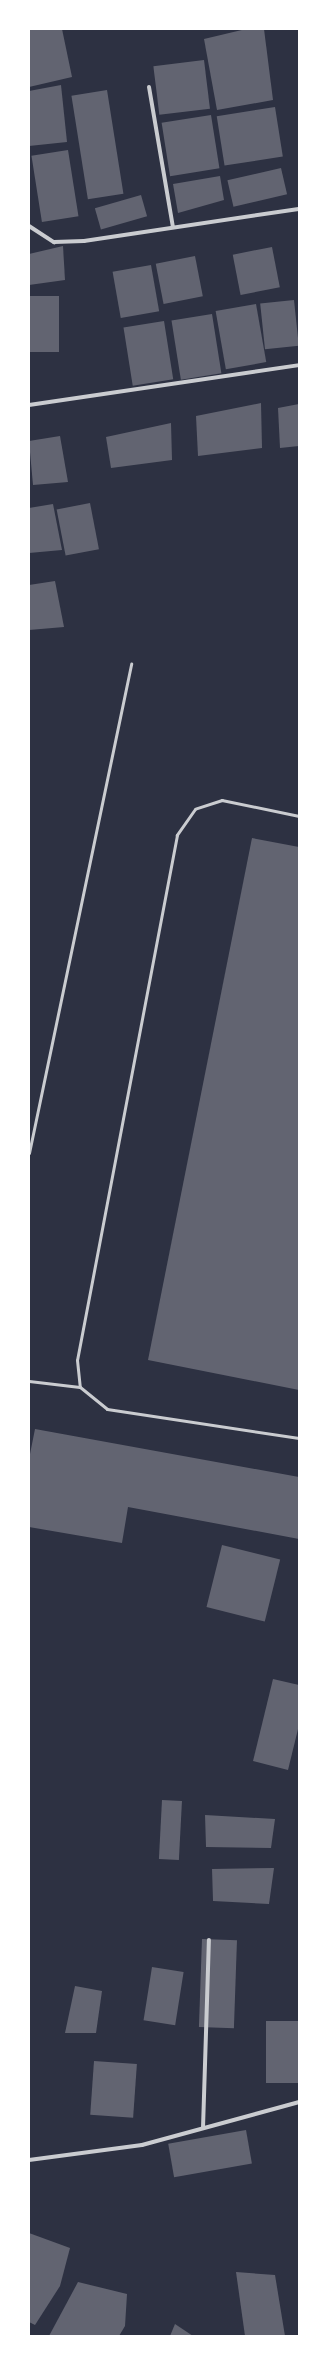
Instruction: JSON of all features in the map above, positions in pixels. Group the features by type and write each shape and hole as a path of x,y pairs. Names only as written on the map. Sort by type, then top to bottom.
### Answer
{"street":[{"path":"149,87 173,227"},
{"path":"29,226 54,242 299,209"},
{"path":"29,405 299,365"},
{"path":"202,2128 209,1940"},
{"path":"29,2160 142,2145 299,2102"}],"lane":[{"path":"29,1153 131,664"},
{"path":"80,1387 77,1360 177,834 195,809 222,800 299,816"},
{"path":"29,1381 80,1387 106,1409 299,1438"}],"building":[{"path":"29,29 62,29 72,77 29,87"},
{"path":"246,29 264,29 273,100 217,110 204,39"},
{"path":"204,60 210,109 159,115 153,66"},
{"path":"61,85 67,142 29,146 29,91"},
{"path":"107,90 123,194 88,199 71,96"},
{"path":"275,107 283,156 225,166 217,116"},
{"path":"211,115 219,168 170,176 162,123"},
{"path":"68,150 78,216 42,222 31,156"},
{"path":"281,168 287,194 233,207 227,180"},
{"path":"220,176 224,200 178,213 173,184"},
{"path":"141,195 147,216 101,229 95,208"},
{"path":"63,246 65,280 29,285 29,254"},
{"path":"272,247 280,287 241,295 233,255"},
{"path":"195,256 203,296 164,304 156,264"},
{"path":"151,265 159,311 121,318 113,272"},
{"path":"29,296 59,296 59,352 29,352"},
{"path":"294,300 299,346 265,349 260,304"},
{"path":"256,304 266,362 226,369 216,311"},
{"path":"212,314 221,373 181,380 172,320"},
{"path":"164,321 173,379 133,386 124,327"},
{"path":"261,403 262,448 198,456 196,416"},
{"path":"299,404 299,446 280,448 278,408"},
{"path":"171,423 172,460 111,468 106,437"},
{"path":"60,436 68,482 33,485 29,441"},
{"path":"90,503 99,549 66,556 57,509"},
{"path":"53,504 62,550 29,553 29,508"},
{"path":"55,581 64,627 29,630 29,585"},
{"path":"252,838 299,847 299,1390 148,1360"},
{"path":"35,1429 299,1477 299,1539 128,1507 122,1543 29,1527 29,1459"},
{"path":"222,1545 280,1560 265,1622 207,1607"},
{"path":"273,1679 299,1685 299,1725 288,1770 253,1761"},
{"path":"162,1800 182,1801 179,1860 159,1859"},
{"path":"205,1815 275,1819 271,1848 206,1847"},
{"path":"274,1868 269,1904 213,1901 212,1869"},
{"path":"202,1939 237,1940 234,2028 199,2027"},
{"path":"152,1967 184,1972 175,2025 144,2020"},
{"path":"75,1986 102,1991 96,2033 65,2033"},
{"path":"266,2021 299,2021 299,2083 266,2083"},
{"path":"94,2061 137,2064 133,2118 90,2115"},
{"path":"246,2130 252,2163 174,2177 168,2144"},
{"path":"29,2233 70,2248 60,2286 35,2325 29,2322"},
{"path":"236,2272 275,2275 285,2336 245,2336"},
{"path":"78,2282 127,2294 125,2326 119,2336 49,2336"},
{"path":"175,2324 193,2336 170,2336"}]}
